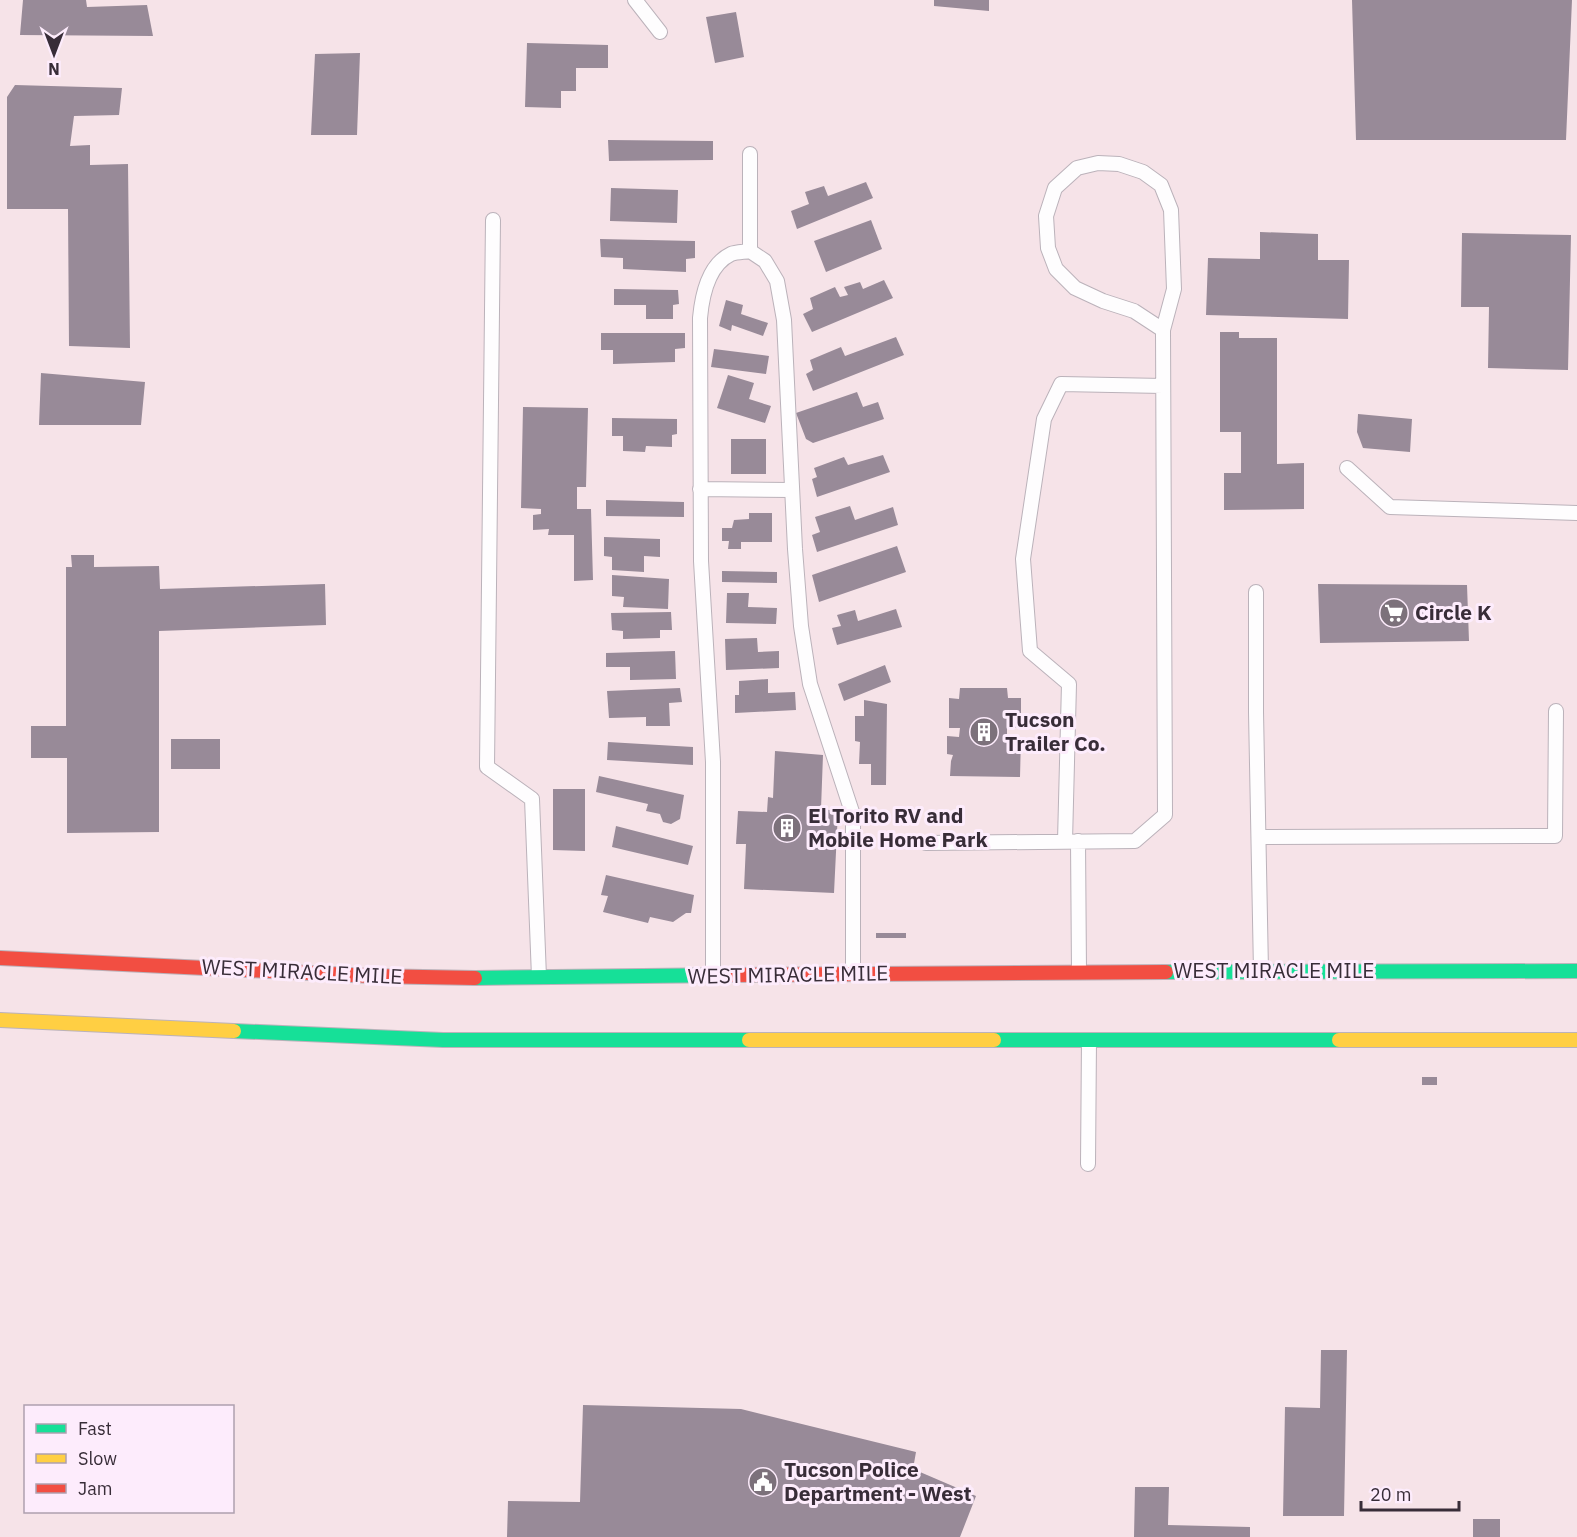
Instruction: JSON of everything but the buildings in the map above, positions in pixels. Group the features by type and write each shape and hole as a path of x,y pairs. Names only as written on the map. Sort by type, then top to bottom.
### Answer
{"highway":[{"name":"WEST MIRACLE MILE","path":"0,958 363,976 1577,971"},
{"path":"0,1020 443,1040 1577,1040"}],"lane":[{"path":"634,0 660,32"},
{"path":"750,154 750,251"},
{"path":"926,843 1135,842 1165,815 1163,330 1174,289 1171,210 1161,185 1143,172 1119,164 1098,163 1077,168 1055,188 1046,216 1048,248 1056,269 1075,288 1103,301 1134,311 1163,330"},
{"path":"494,220 488,766 532,799 539,977"},
{"path":"713,976 713,762 701,561 700,318 705,287 714,269 730,254 750,251 765,261 777,281 782,310 801,626 810,684 853,815 853,973"},
{"path":"1079,972 1071,842 1069,684 1030,651 1023,559 1044,419 1061,384 1163,386"},
{"path":"1347,468 1390,507 1577,513"},
{"path":"700,489 792,490"},
{"path":"1256,592 1261,971"},
{"path":"1260,837 1555,836 1556,711"},
{"path":"1088,1164 1089,1040"}],"shaded area":[{"path":"0,0 1577,0 1577,1537 0,1537"}],"traffic: fast":[{"path":"1166,972 1577,971"},
{"path":"475,978 732,975"},
{"path":"234,1031 443,1040 749,1040"},
{"path":"994,1040 1339,1040"}],"traffic: slow":[{"path":"0,1020 234,1031"},
{"path":"749,1040 994,1040"},
{"path":"1339,1040 1577,1040"}],"traffic: jam":[{"path":"0,958 372,976 475,978"},
{"path":"732,975 1166,972"}],"place":[{"name":"Circle K","path":"1394,613"},
{"name":"Tucson Trailer Co.","path":"984,732"},
{"name":"El Torito RV and Mobile Home Park","path":"787,828"},
{"name":"Tucson Police Department - West","path":"763,1482"}]}
